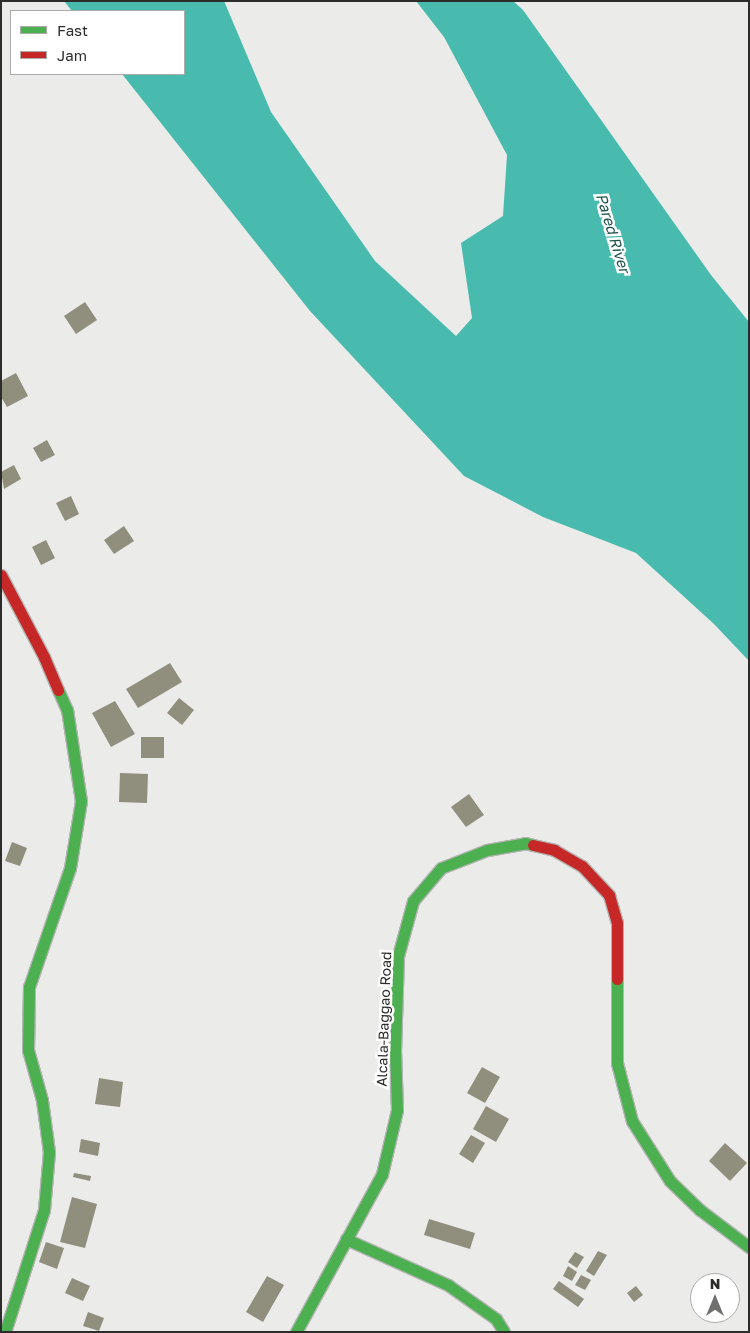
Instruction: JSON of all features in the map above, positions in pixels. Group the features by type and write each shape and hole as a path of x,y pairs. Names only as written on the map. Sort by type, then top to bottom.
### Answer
{"main road":[{"path":"1,575 44,657 67,710 81,801 70,868 29,987 28,1050 42,1100 49,1152 44,1210 5,1332"},
{"name":"Alcala-Baggao Road","path":"296,1332 382,1174 397,1110 395,1051 398,956 414,901 442,868 487,850 525,843 554,850 582,866 609,895 617,923 617,1063 632,1121 670,1180 700,1210 749,1247"},
{"path":"346,1239 448,1285 496,1319 504,1332"}],"water":[{"name":"Pared River","path":"64,1 224,1 271,112 375,261 456,336 472,318 461,243 503,216 507,155 444,37 416,1 513,1 523,10 711,275 749,322 749,661 714,624 636,553 543,517 464,476 310,311 123,75 185,75 185,10 71,10"}],"building":[{"path":"85,302 97,320 76,334 64,316"},
{"path":"16,373 28,396 7,407 1,397 1,381"},
{"path":"47,440 55,455 41,462 33,448"},
{"path":"14,465 21,479 4,489 1,472"},
{"path":"71,496 79,514 65,521 56,503"},
{"path":"124,526 134,541 114,554 104,540"},
{"path":"46,540 55,558 41,565 32,547"},
{"path":"170,663 182,682 138,708 126,689"},
{"path":"179,698 194,710 182,725 167,713"},
{"path":"115,701 135,734 111,747 92,713"},
{"path":"141,737 164,737 164,758 141,758"},
{"path":"120,773 148,774 147,803 119,802"},
{"path":"469,794 484,815 466,827 451,807"},
{"path":"12,842 27,848 20,866 5,861"},
{"path":"482,1067 500,1077 485,1103 467,1093"},
{"path":"99,1078 123,1082 120,1107 95,1104"},
{"path":"486,1106 509,1119 496,1142 473,1129"},
{"path":"471,1135 485,1143 473,1163 459,1154"},
{"path":"81,1139 100,1143 98,1156 79,1152"},
{"path":"725,1143 747,1163 730,1181 709,1161"},
{"path":"74,1173 91,1176 90,1181 73,1177"},
{"path":"72,1197 97,1204 85,1248 60,1242"},
{"path":"429,1219 475,1233 470,1249 424,1235"},
{"path":"46,1242 64,1248 57,1269 39,1262"},
{"path":"598,1251 607,1255 594,1276 586,1271"},
{"path":"575,1252 584,1257 577,1268 568,1262"},
{"path":"568,1266 577,1272 572,1281 563,1276"},
{"path":"581,1275 591,1280 585,1290 575,1285"},
{"path":"267,1276 284,1285 263,1322 246,1312"},
{"path":"72,1278 90,1286 83,1301 65,1293"},
{"path":"559,1281 584,1299 578,1307 553,1289"},
{"path":"636,1286 643,1295 634,1302 627,1293"},
{"path":"88,1312 104,1318 99,1331 83,1326"}],"traffic: fast":[{"path":"5,1332 44,1210 49,1152 42,1100 28,1050 29,987 70,868 81,801 67,710 58,690"},
{"path":"296,1332 382,1174 397,1110 395,1051 398,956 413,901 441,868 487,850 525,843 533,845"},
{"path":"617,979 617,1063 632,1121 670,1181 700,1210 749,1247"},
{"path":"346,1239 448,1285 496,1319 504,1332"}],"traffic: jam":[{"path":"1,575 44,657 58,690"},
{"path":"533,845 554,850 582,866 609,895 617,923 617,979"}]}
